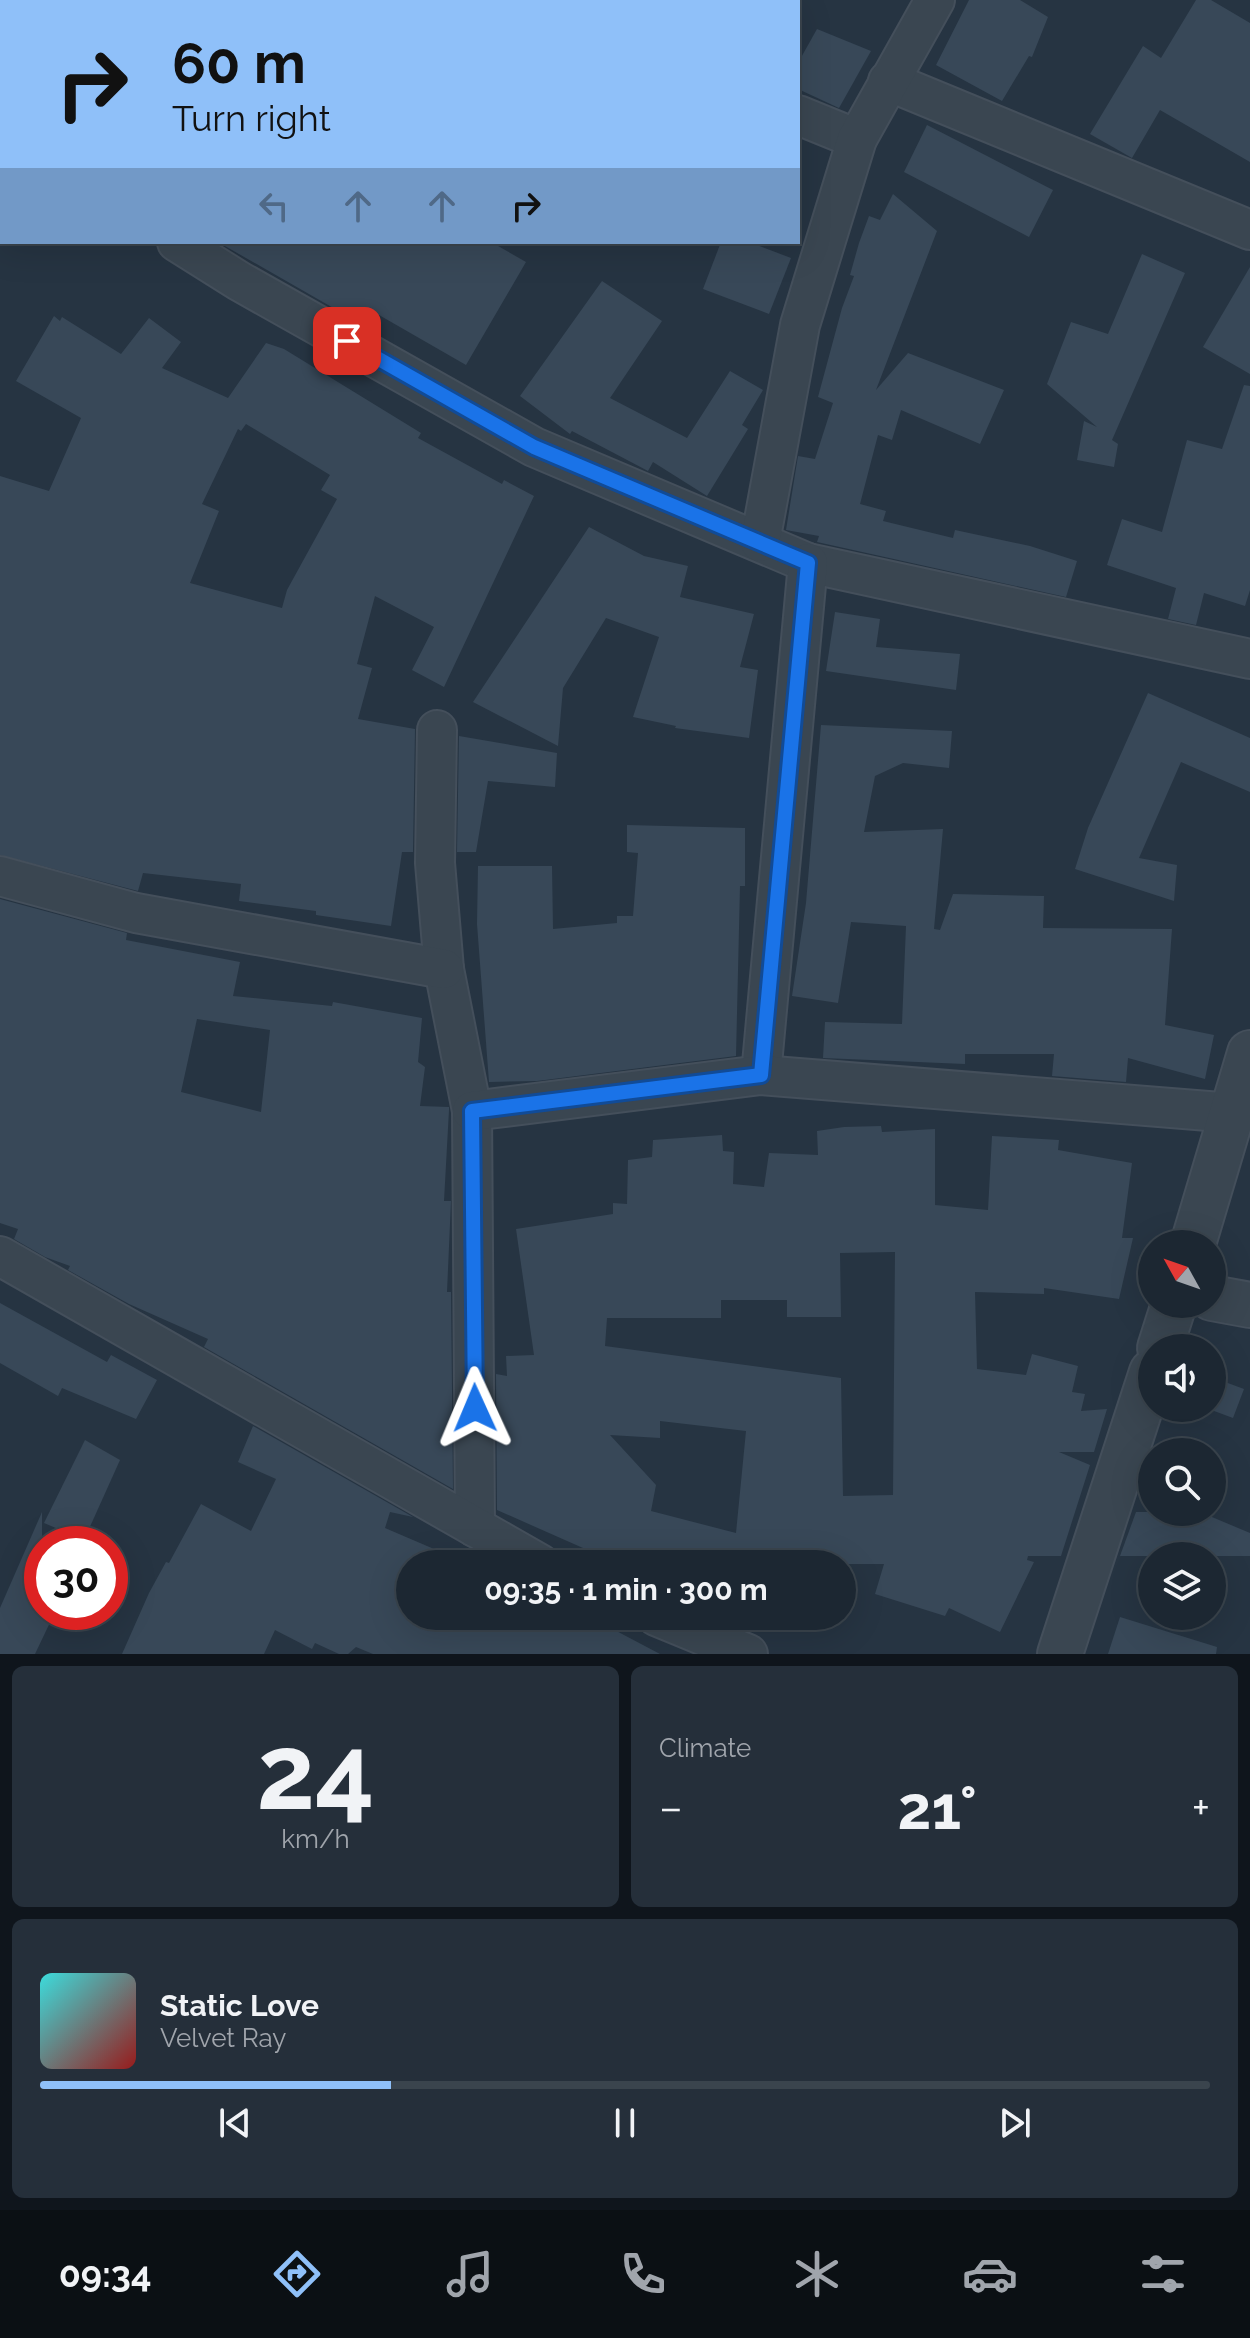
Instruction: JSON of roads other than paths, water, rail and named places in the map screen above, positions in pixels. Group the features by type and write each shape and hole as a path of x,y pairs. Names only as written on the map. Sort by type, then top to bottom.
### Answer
{"street":[{"path":"760,542 800,325 857,139 935,0"},
{"path":"888,81 1250,230"},
{"path":"800,116 857,139"},
{"path":"180,244 239,281 534,447 808,563 1250,659"},
{"path":"761,1075 808,563"},
{"path":"437,730 435,863 444,969 472,1111 475,1527"},
{"path":"0,876 136,913 444,969"},
{"path":"1197,1230 1250,1053"},
{"path":"472,1111 761,1075 1233,1113"},
{"path":"0,1256 515,1550"},
{"path":"1226,1301 1250,1305"},
{"path":"1060,1654 1138,1415"},
{"path":"690,1630 748,1654"}]}
